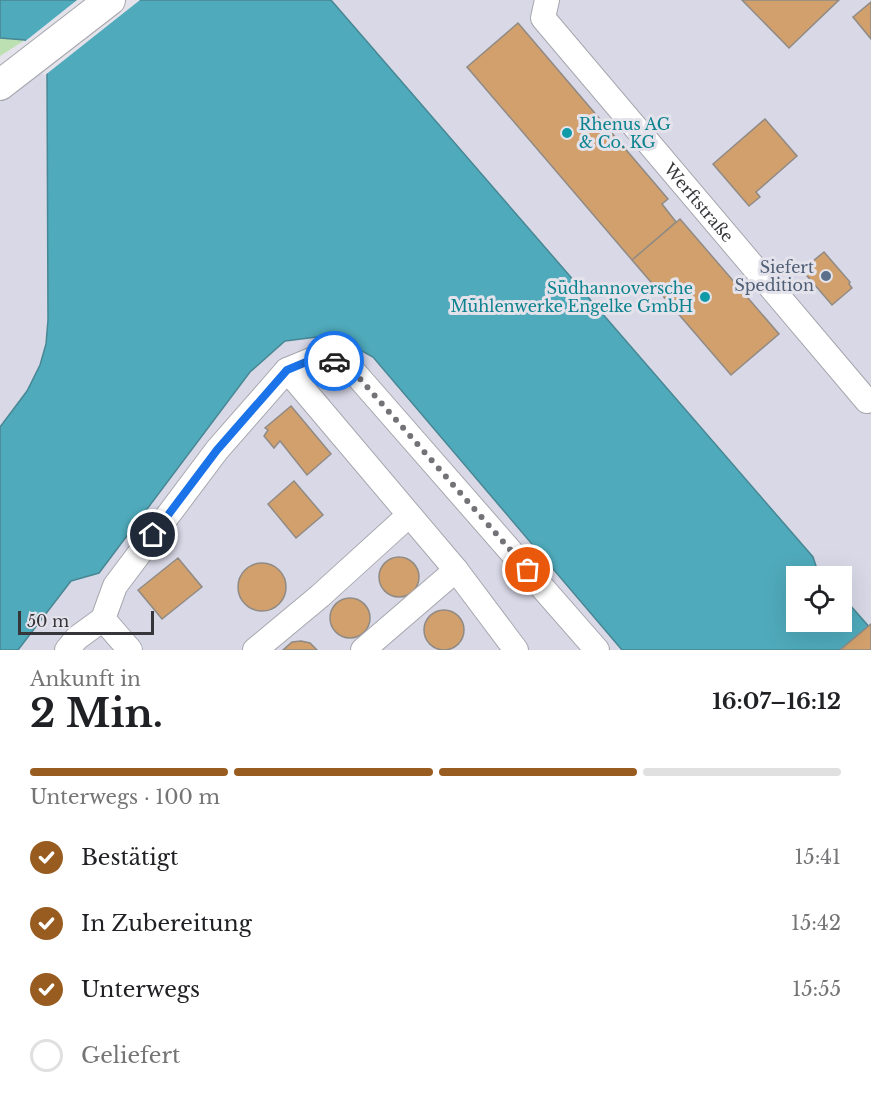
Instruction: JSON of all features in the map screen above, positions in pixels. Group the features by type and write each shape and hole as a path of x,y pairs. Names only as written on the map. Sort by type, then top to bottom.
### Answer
{"main road":[{"path":"10,78 110,0"}],"street":[{"name":"Werftstraße","path":"547,0 543,18 867,401"},
{"path":"67,650 77,638 103,619 115,585 217,450 287,370 311,360 334,361 354,372 597,650"},
{"path":"287,370 408,516 456,570 516,650"},
{"path":"255,650 320,596 408,516"},
{"path":"363,650 456,570"},
{"path":"103,619 130,650"}],"shaded area":[{"path":"125,0 871,0 871,650 0,650 0,95"}],"green space":[{"path":"0,38 25,40 0,56"}],"water":[{"path":"0,0 331,0 813,557 816,566 786,566 786,632 852,632 852,607 871,629 871,650 622,650 373,357 333,335 285,341 250,372 99,573 71,581 18,650 0,650 0,427 27,391 40,365 46,344 48,320 47,72 25,40 0,38"}],"pier":[{"path":"77,0 140,0 44,76 23,43"}],"building":[{"path":"742,0 839,0 789,48"},
{"path":"871,2 871,39 853,17"},
{"name":"Rhenus AG & Co. KG","path":"518,23 668,199 662,204 676,222 632,260 467,67"},
{"path":"765,119 797,156 756,192 760,197 749,206 713,164"},
{"name":"Südhannoversche Mühlenwerke Engelke GmbH","path":"680,219 779,334 731,375 632,260"},
{"name":"Siefert Spedition","path":"824,252 850,282 852,288 832,305 802,270"},
{"path":"291,406 331,454 307,475 280,441 274,448 264,436 268,430 265,428"},
{"path":"294,481 323,515 296,538 268,504"},
{"path":"399,557 413,563 419,577 413,591 399,597 385,591 379,577 385,563"},
{"path":"178,558 202,587 162,619 138,590"},
{"path":"262,563 279,570 286,587 279,604 262,611 245,604 238,587 245,570"},
{"path":"350,598 364,604 370,618 364,632 350,638 336,632 330,618 336,604"},
{"path":"444,610 458,616 464,630 458,644 444,650 430,644 424,630 430,616"},
{"path":"871,624 871,650 840,650"},
{"path":"292,642 310,643 317,650 283,650"}],"way so far":[{"path":"334,361 354,372 528,570"}],"place":[{"name":"Rhenus AG & Co. KG","path":"567,133"},
{"name":"Siefert Spedition","path":"826,276"},
{"name":"Südhannoversche Mühlenwerke Engelke GmbH","path":"705,297"}],"route":[{"path":"153,535 217,450 287,370 311,360 334,361"}]}
